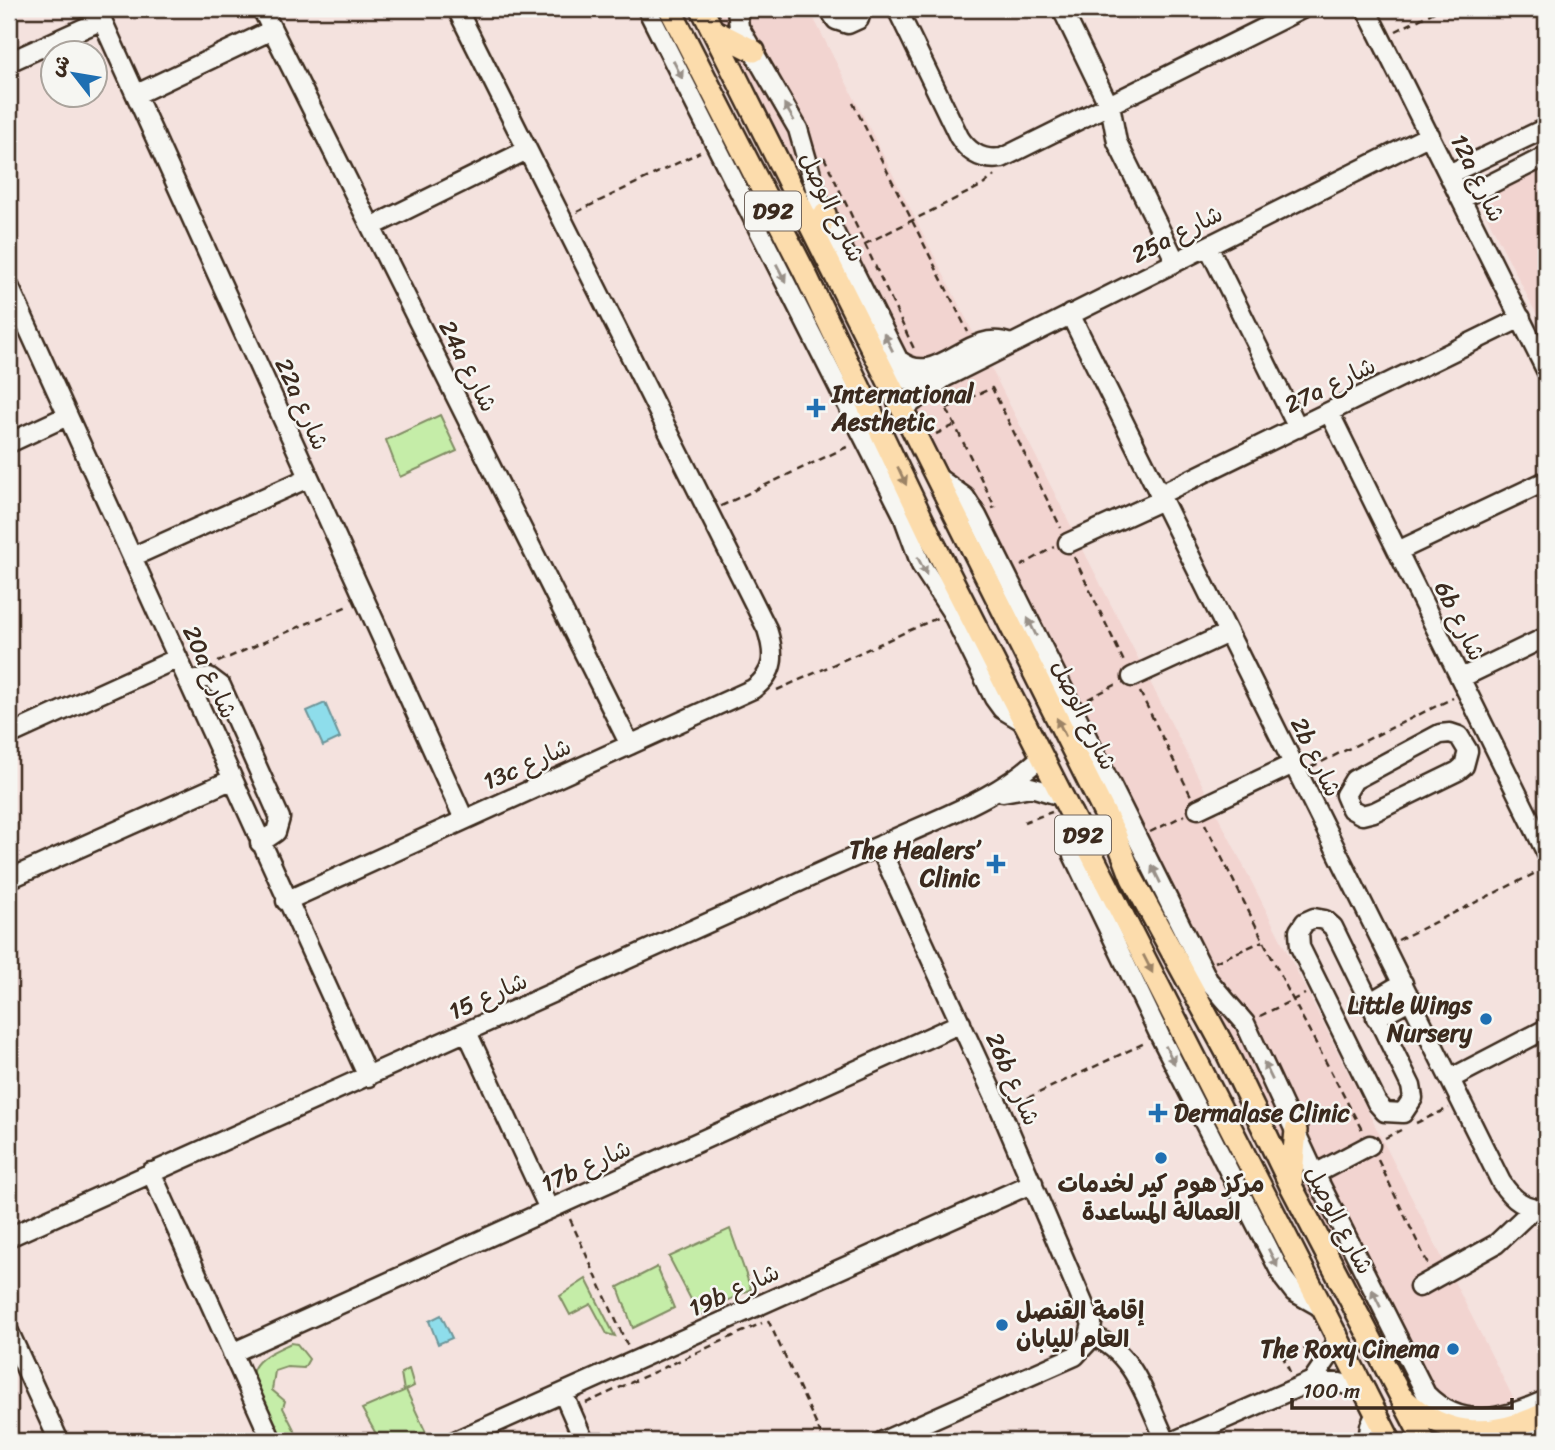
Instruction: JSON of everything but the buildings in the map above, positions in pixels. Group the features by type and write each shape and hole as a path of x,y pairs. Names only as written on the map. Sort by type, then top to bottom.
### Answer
{"main road":[{"name":"D92","path":"670,9 805,273 936,548 1242,1153 1338,1334 1390,1441"},
{"name":"شارع الوصل","path":"702,9 1115,834 1132,878 1226,1051 1291,1186 1424,1441"},
{"path":"713,30 754,51"},
{"path":"817,237 825,214"},
{"path":"805,273 828,297 881,401 890,408 902,410"},
{"path":"1042,756 1059,760 1069,769 1113,853 1132,878"},
{"path":"1291,1186 1296,1130"},
{"path":"1396,1391 1432,1418 1468,1431 1507,1429 1546,1413"}],"street":[{"name":"24a شارع","path":"262,9 630,745"},
{"path":"457,9 767,629 774,658 764,681 753,689"},
{"path":"648,9 901,513 921,565 951,611 998,704 1027,724"},
{"path":"737,9 739,27 798,128 814,190 825,214 898,359 913,368 930,368 993,339 1010,344"},
{"path":"829,9 836,20 848,24 859,19 862,9"},
{"path":"897,9 959,137 973,153 993,160 1011,154 1302,9"},
{"path":"1062,9 1108,104 1117,142 1177,262"},
{"name":"12a شارع","path":"1366,9 1546,370"},
{"path":"9,62 99,14"},
{"name":"22a شارع","path":"99,14 464,819"},
{"path":"137,94 272,30"},
{"path":"1449,174 1546,128"},
{"name":"25a شارع","path":"902,410 1010,344 1430,135"},
{"path":"371,227 527,150"},
{"path":"1461,199 1546,156"},
{"path":"1208,246 1298,428"},
{"name":"20a شارع","path":"9,286 178,658 197,680 231,780 368,1077"},
{"name":"2b شارع","path":"1070,314 1501,1182 1515,1199 1540,1208"},
{"name":"27a شارع","path":"1068,543 1521,318"},
{"name":"25a شارع","path":"880,366 892,375 910,381 942,385"},
{"name":"6b شارع","path":"1329,412 1546,852"},
{"path":"9,443 67,416"},
{"path":"937,477 965,498 977,516 1202,968 1213,987 1245,1023 1315,1174 1419,1384 1436,1405 1447,1412 1475,1420 1516,1413 1546,1400"},
{"path":"132,557 308,478"},
{"path":"1398,551 1546,481"},
{"path":"1132,677 1228,633"},
{"path":"1461,678 1546,637"},
{"path":"9,735 178,658"},
{"path":"197,680 214,679 221,686 280,818 276,832 260,843"},
{"name":"13c شارع","path":"286,901 753,689"},
{"path":"1440,734 1459,736 1465,744 1467,759 1458,771 1368,815 1356,813 1347,804 1348,786 1354,780 1440,734"},
{"path":"1465,744 1488,734"},
{"name":"شارع 15","path":"9,1237 879,846 985,796 1023,774 1042,756"},
{"path":"1198,809 1293,764"},
{"path":"9,879 231,780"},
{"name":"شارع 15","path":"985,796 1031,787 1068,805"},
{"path":"1319,817 1347,804"},
{"path":"1068,805 1073,855 1160,1035 1284,1279 1294,1292 1324,1309"},
{"name":"26b شارع","path":"879,846 1001,1111 1090,1314 1091,1335"},
{"path":"1314,918 1325,920 1333,927 1413,1092 1408,1109 1397,1115 1385,1112 1377,1103 1320,987 1298,937 1304,922 1314,918"},
{"path":"1373,1011 1407,991"},
{"name":"17b شارع","path":"232,1353 961,1023"},
{"path":"1450,1079 1546,1029"},
{"path":"467,1032 556,1206"},
{"path":"1315,1174 1370,1144"},
{"path":"150,1172 272,1441"},
{"name":"19b شارع","path":"455,1441 634,1361 765,1312 1032,1183"},
{"path":"1419,1287 1496,1244 1540,1208"},
{"path":"9,1332 59,1441"},
{"path":"1312,1381 1329,1356 1338,1334"},
{"path":"883,1441 1074,1356 1091,1335 1111,1345 1128,1361 1182,1439 1312,1381 1339,1383 1366,1391"},
{"path":"563,1393 584,1441"},
{"path":"1368,1441 1370,1426 1376,1413"},
{"path":"1516,1441 1546,1425"}],"path":[{"path":"1380,38 1440,9"},
{"path":"853,103 975,345"},
{"path":"562,220 716,145"},
{"path":"821,150 920,361"},
{"path":"865,244 983,185 998,172 1011,154"},
{"path":"942,385 955,425 995,507 977,516"},
{"path":"918,442 955,425"},
{"path":"709,512 849,446"},
{"path":"1007,577 1036,555 1068,543"},
{"path":"197,680 215,663 363,600"},
{"path":"753,689 774,691 951,611"},
{"path":"1072,707 1132,677"},
{"path":"1293,764 1301,761 1304,769 1334,758 1453,698 1460,713 1474,704"},
{"path":"1024,822 1068,805"},
{"path":"1138,838 1198,809"},
{"path":"1385,947 1546,868"},
{"path":"1202,968 1263,941"},
{"path":"1245,1023 1320,987"},
{"path":"1001,1111 1160,1035"},
{"path":"556,1206 634,1361"},
{"path":"570,1410 690,1358 765,1312 824,1441"}],"shaded area":[{"path":"702,9 809,9 1535,1441 1439,1441 1431,1421 1396,1391"},
{"path":"1546,152 1546,333 1474,191"}],"green space":[{"path":"440,415 457,451 400,477 386,440"},
{"path":"730,1229 751,1289 699,1315 669,1257"},
{"path":"657,1267 674,1308 633,1328 618,1287"},
{"path":"586,1279 615,1336 607,1334 591,1304 570,1315 560,1296"},
{"path":"291,1343 297,1344 309,1359 304,1368 287,1367 275,1371 272,1390 285,1401 283,1408 300,1441 279,1441 257,1394 253,1375 254,1368 261,1360"},
{"path":"409,1369 414,1386 406,1390 429,1439 380,1441 362,1409 404,1391 401,1373"}],"water":[{"path":"325,703 340,738 323,746 307,711"},
{"path":"441,1315 452,1338 438,1344 429,1321"}],"place":[{"name":"International Aesthetic","path":"816,408"},
{"name":"The Healers’ Clinic","path":"996,864"},
{"name":"Little Wings Nursery","path":"1486,1019"},
{"name":"Dermalase Clinic","path":"1158,1113"},
{"name":"مركز هوم كير لخدمات العمالة المساعدة","path":"1161,1158"},
{"name":"إقامة القنصل العام لليابان","path":"1002,1325"},
{"name":"The Roxy Cinema","path":"1453,1349"}]}
